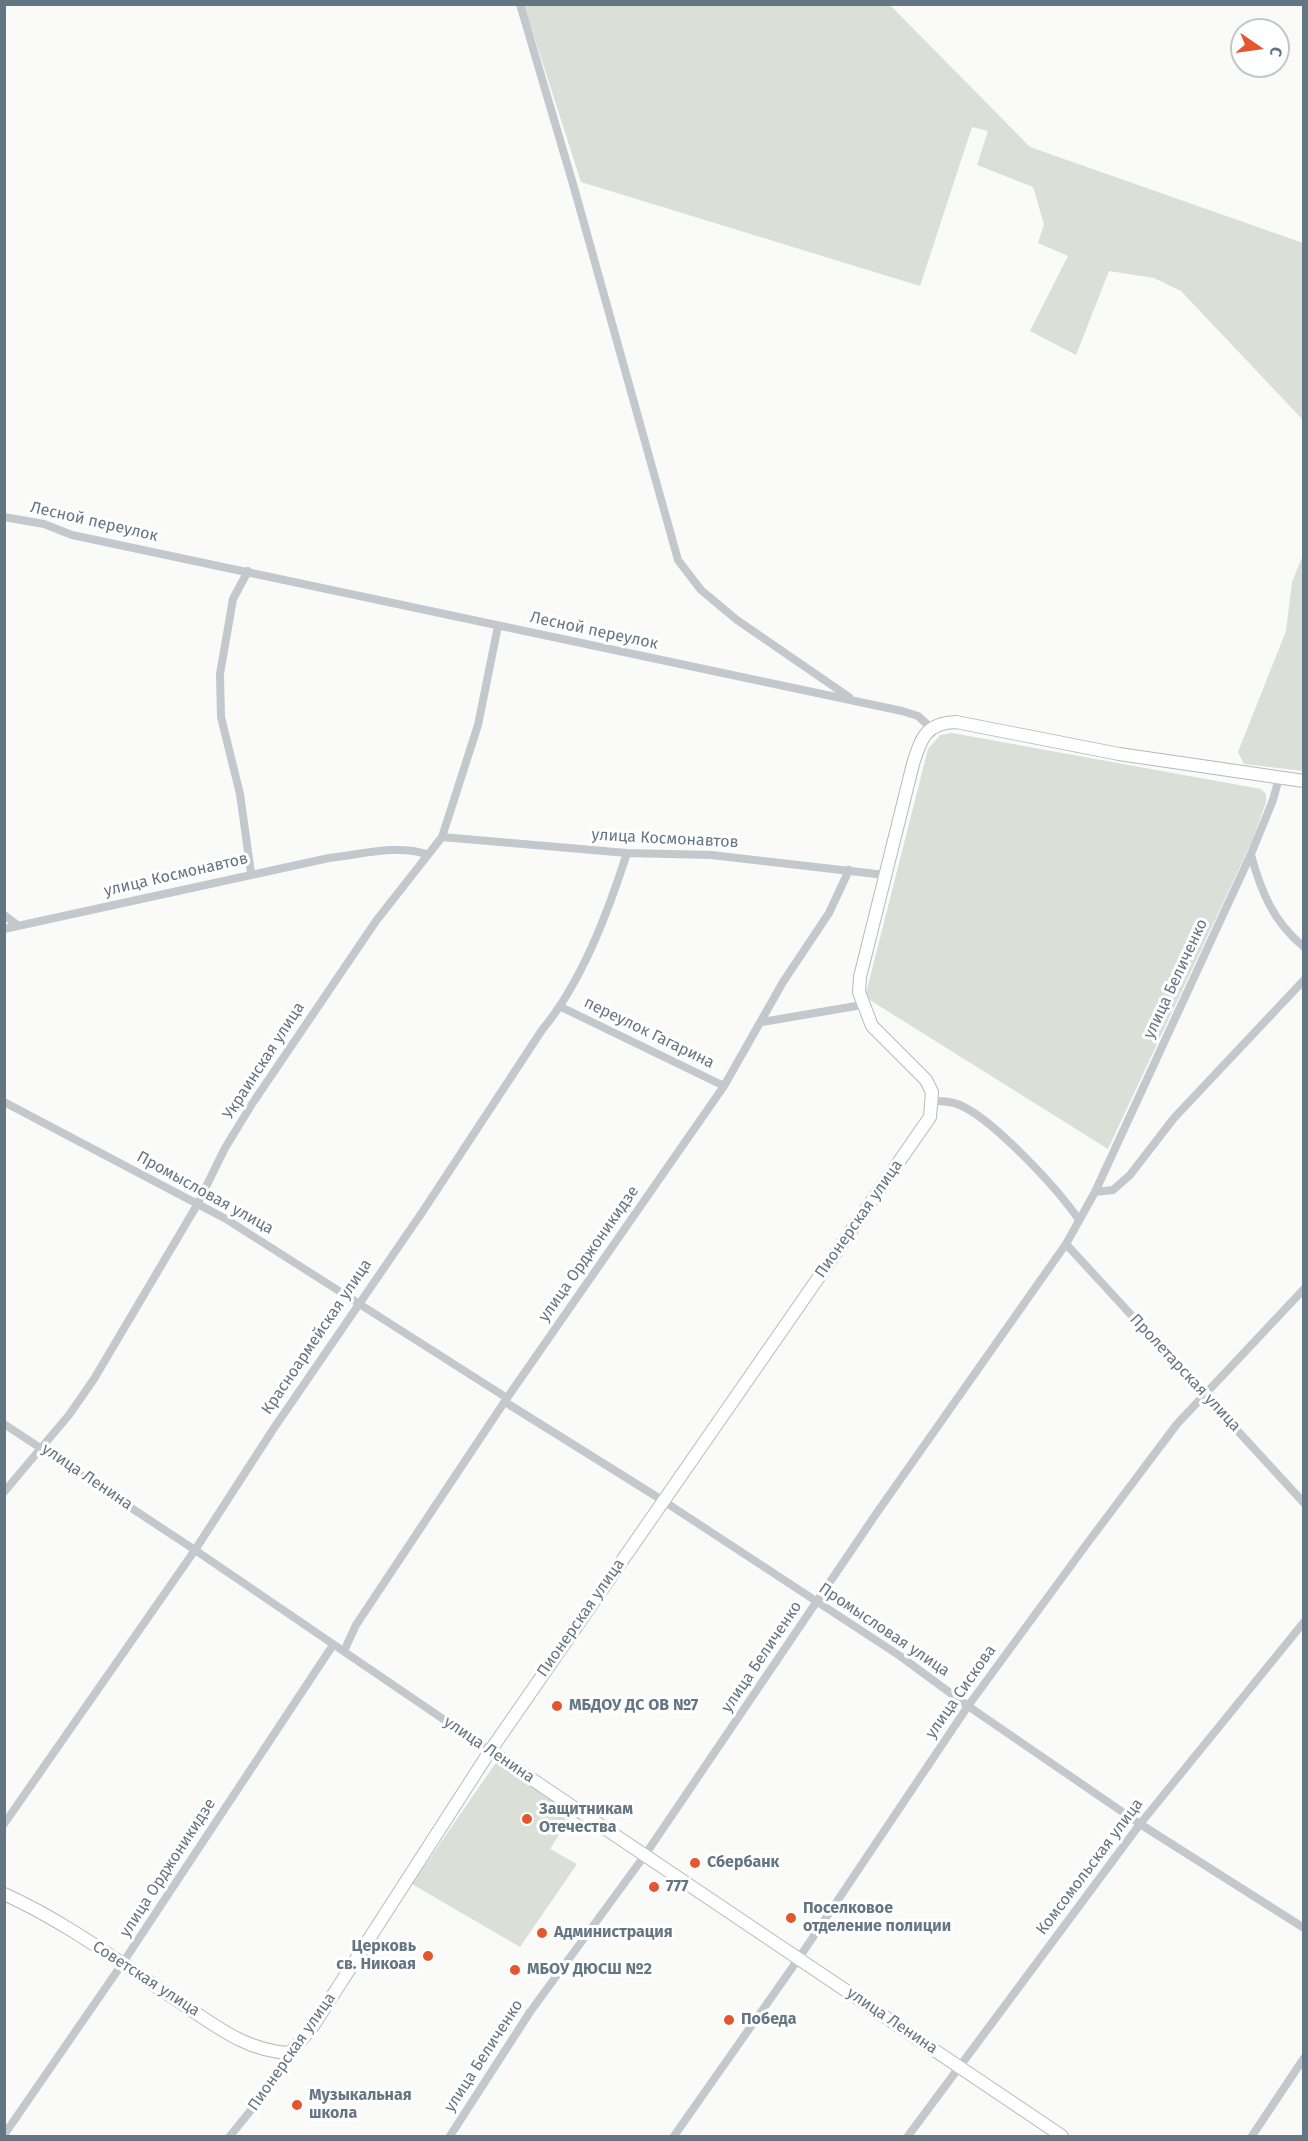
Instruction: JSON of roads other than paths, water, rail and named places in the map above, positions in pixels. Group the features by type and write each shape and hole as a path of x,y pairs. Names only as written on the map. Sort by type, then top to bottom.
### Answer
{"street":[{"path":"520,4 678,560 701,590 737,620 854,701"},
{"name":"Лесной переулок","path":"4,517 44,524 72,536 248,571 902,711 918,717 931,728"},
{"path":"248,571 233,599 220,674 221,717 240,794 251,873"},
{"name":"Украинская улица","path":"4,1492 69,1414 94,1380 197,1205 225,1148 252,1104 376,921 426,854 442,837 478,725 498,626"},
{"path":"1079,1220 1046,1178 978,1115 949,1101 933,1101 926,1080 872,1026 862,1005 859,992 860,977 918,747 931,728 942,722 956,722 1119,753 1304,781"},
{"name":"улица Беличенко","path":"450,2136 530,2012 645,1855 818,1603 876,1514 1066,1244 1095,1192 1262,832 1279,778"},
{"name":"улица Космонавтов","path":"442,837 627,853 711,855 885,876"},
{"name":"улица Космонавтов","path":"4,929 16,924 329,858 380,852 417,851 426,854"},
{"name":"Красноармейская улица","path":"4,1824 195,1550 542,1030 561,1008 611,904 627,853"},
{"path":"1251,854 1259,885 1273,915 1304,947"},
{"name":"улица Орджоникидзе","path":"344,1651 356,1625 506,1400 724,1086 783,982 829,914 849,870"},
{"path":"4,915 16,924"},
{"path":"1095,1192 1113,1190 1130,1175 1174,1118 1304,980"},
{"path":"762,1022 862,1005"},
{"name":"переулок Гагарина","path":"561,1008 724,1086"},
{"name":"Пионерская улица","path":"231,2136 273,2083 290,2054 310,2029 490,1751 662,1500 930,1118 933,1101"},
{"name":"Промысловая улица","path":"4,1102 197,1205 226,1218 359,1301 506,1400 900,1656 968,1706 1140,1824 1304,1928"},
{"name":"Пролетарская улица","path":"1066,1244 1304,1503"},
{"name":"улица Сискова","path":"674,2136 799,1958 968,1706 1107,1517 1177,1424 1304,1289"},
{"name":"улица Ленина","path":"4,1424 195,1550 1062,2136"},
{"name":"Комсомольская улица","path":"908,2136 1140,1824 1304,1622"},
{"name":"улица Орджоникидзе","path":"4,2135 123,1964 333,1645"},
{"name":"Советская улица","path":"4,1894 25,1904 123,1964 248,2046 290,2054"},
{"path":"1252,2136 1304,2058"}],"place":[{"name":"МБДОУ ДС ОВ №7","path":"557,1706"},
{"name":"Защитникам Отечества","path":"527,1819"},
{"name":"Сбербанк","path":"695,1863"},
{"name":"777","path":"654,1887"},
{"name":"Поселковое отделение полиции","path":"791,1918"},
{"name":"Администрация","path":"542,1933"},
{"name":"Церковь св. Никоая","path":"428,1956"},
{"name":"МБОУ ДЮСШ №2","path":"515,1970"},
{"name":"Победа","path":"729,2020"},
{"name":"Музыкальная школа","path":"297,2105"}]}
